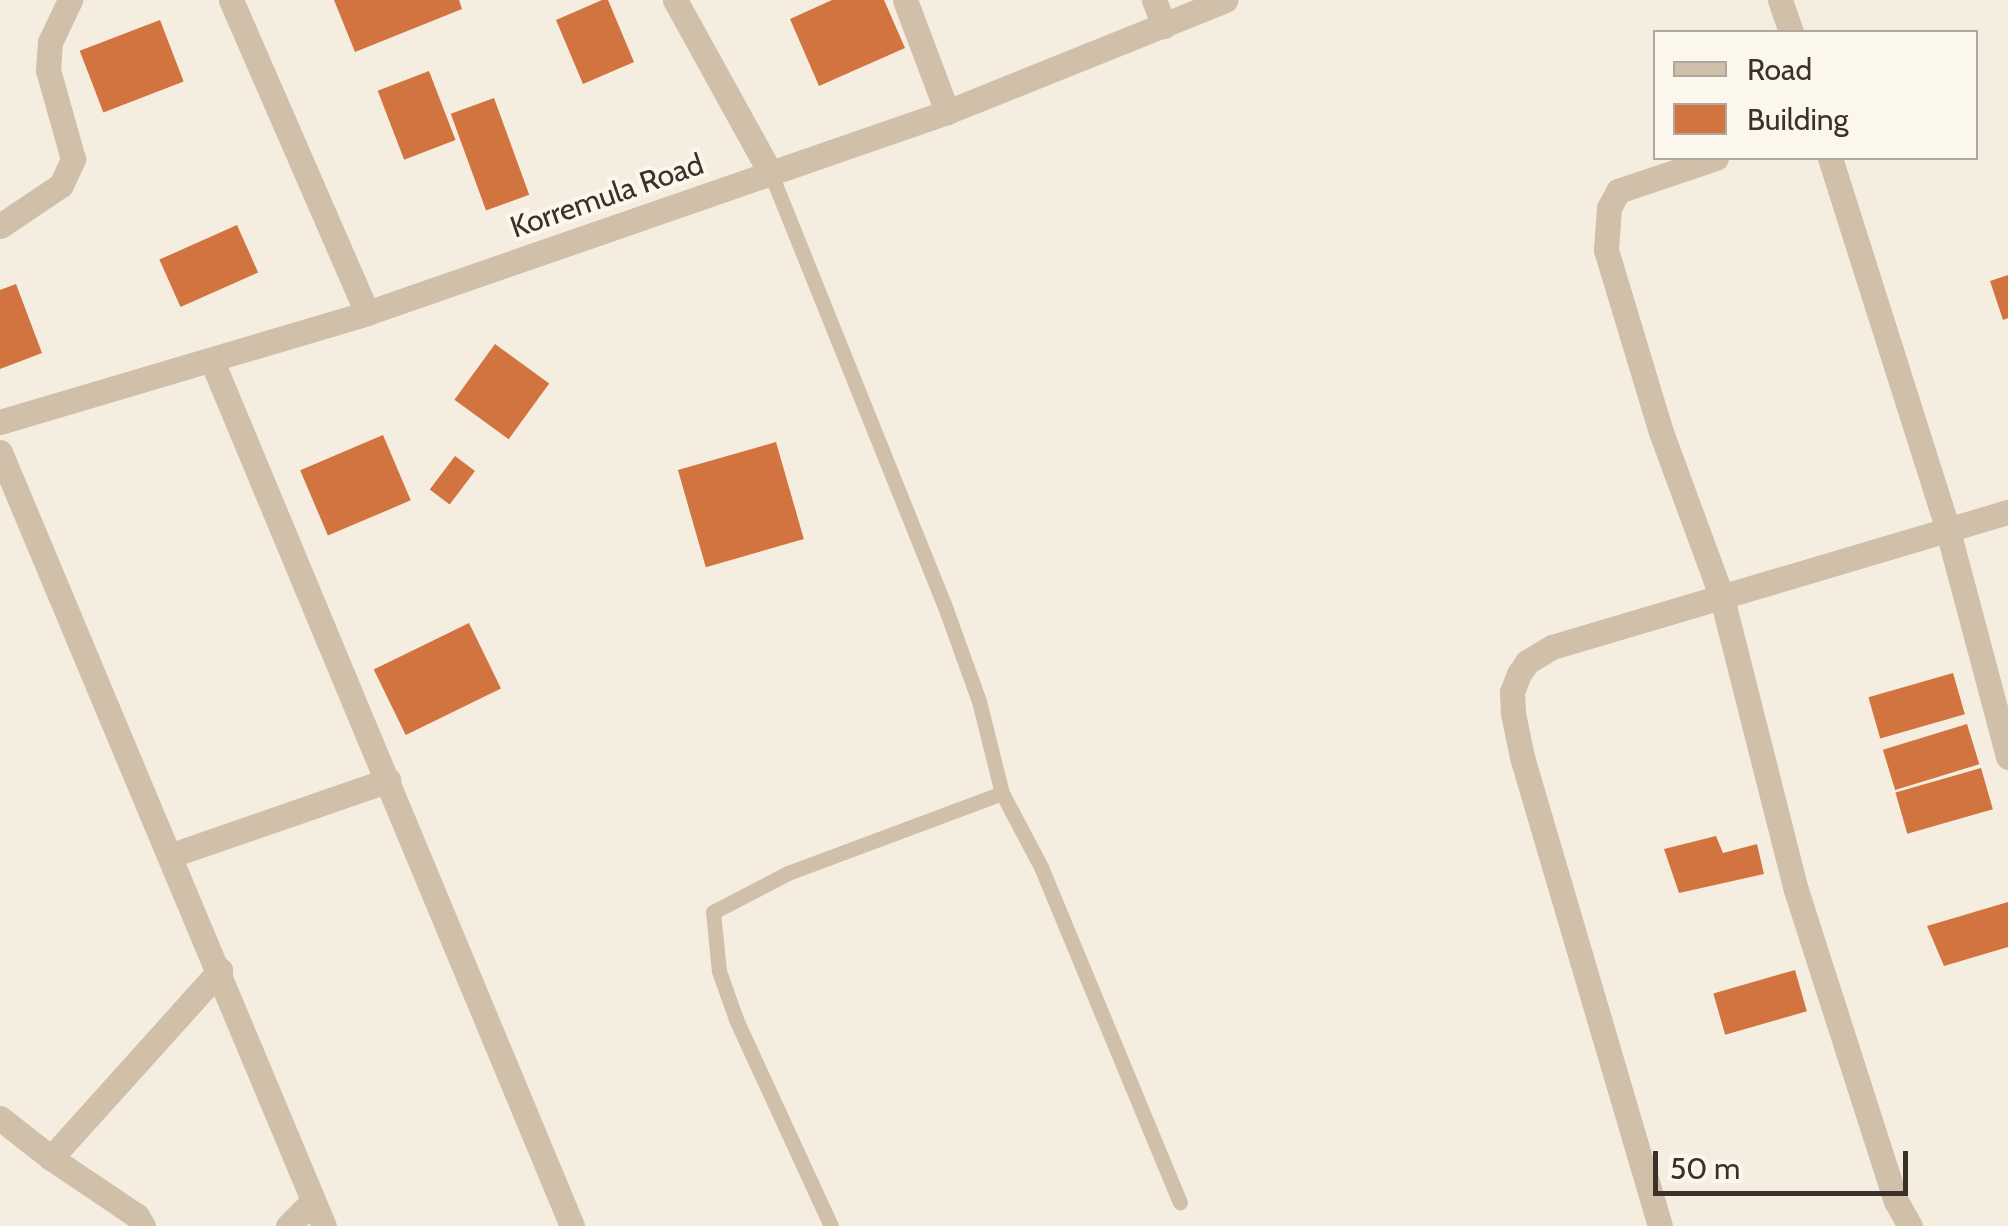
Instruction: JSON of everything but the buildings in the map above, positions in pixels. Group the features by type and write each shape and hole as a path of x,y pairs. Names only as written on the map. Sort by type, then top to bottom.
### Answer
{"street":[{"path":"0,226 61,185 73,159 48,70 50,42 70,0"},
{"path":"230,0 367,313"},
{"path":"676,0 771,174"},
{"path":"905,0 947,112"},
{"path":"1154,0 1164,26"},
{"name":"Korremula Road","path":"0,422 367,313 771,174 947,112 1225,0"},
{"path":"1780,0 1789,30"},
{"path":"1710,160 1618,191 1610,208 1606,250 1661,432 1722,598 1796,890 1896,1201 1910,1226"},
{"path":"1831,160 1948,531 2008,756"},
{"path":"212,360 572,1226"},
{"path":"0,452 324,1226"},
{"path":"1660,1226 1522,756 1512,692 1527,662 1552,648 2008,512"},
{"path":"172,856 388,780"},
{"path":"51,1158 220,970"},
{"path":"0,1118 137,1216 143,1226"},
{"path":"288,1226 312,1202"}],"lane":[{"path":"771,174 944,604 979,702 1002,793 1041,867 1180,1202"},
{"path":"831,1226 730,1004 719,972 713,912 788,873 1002,793"}]}
